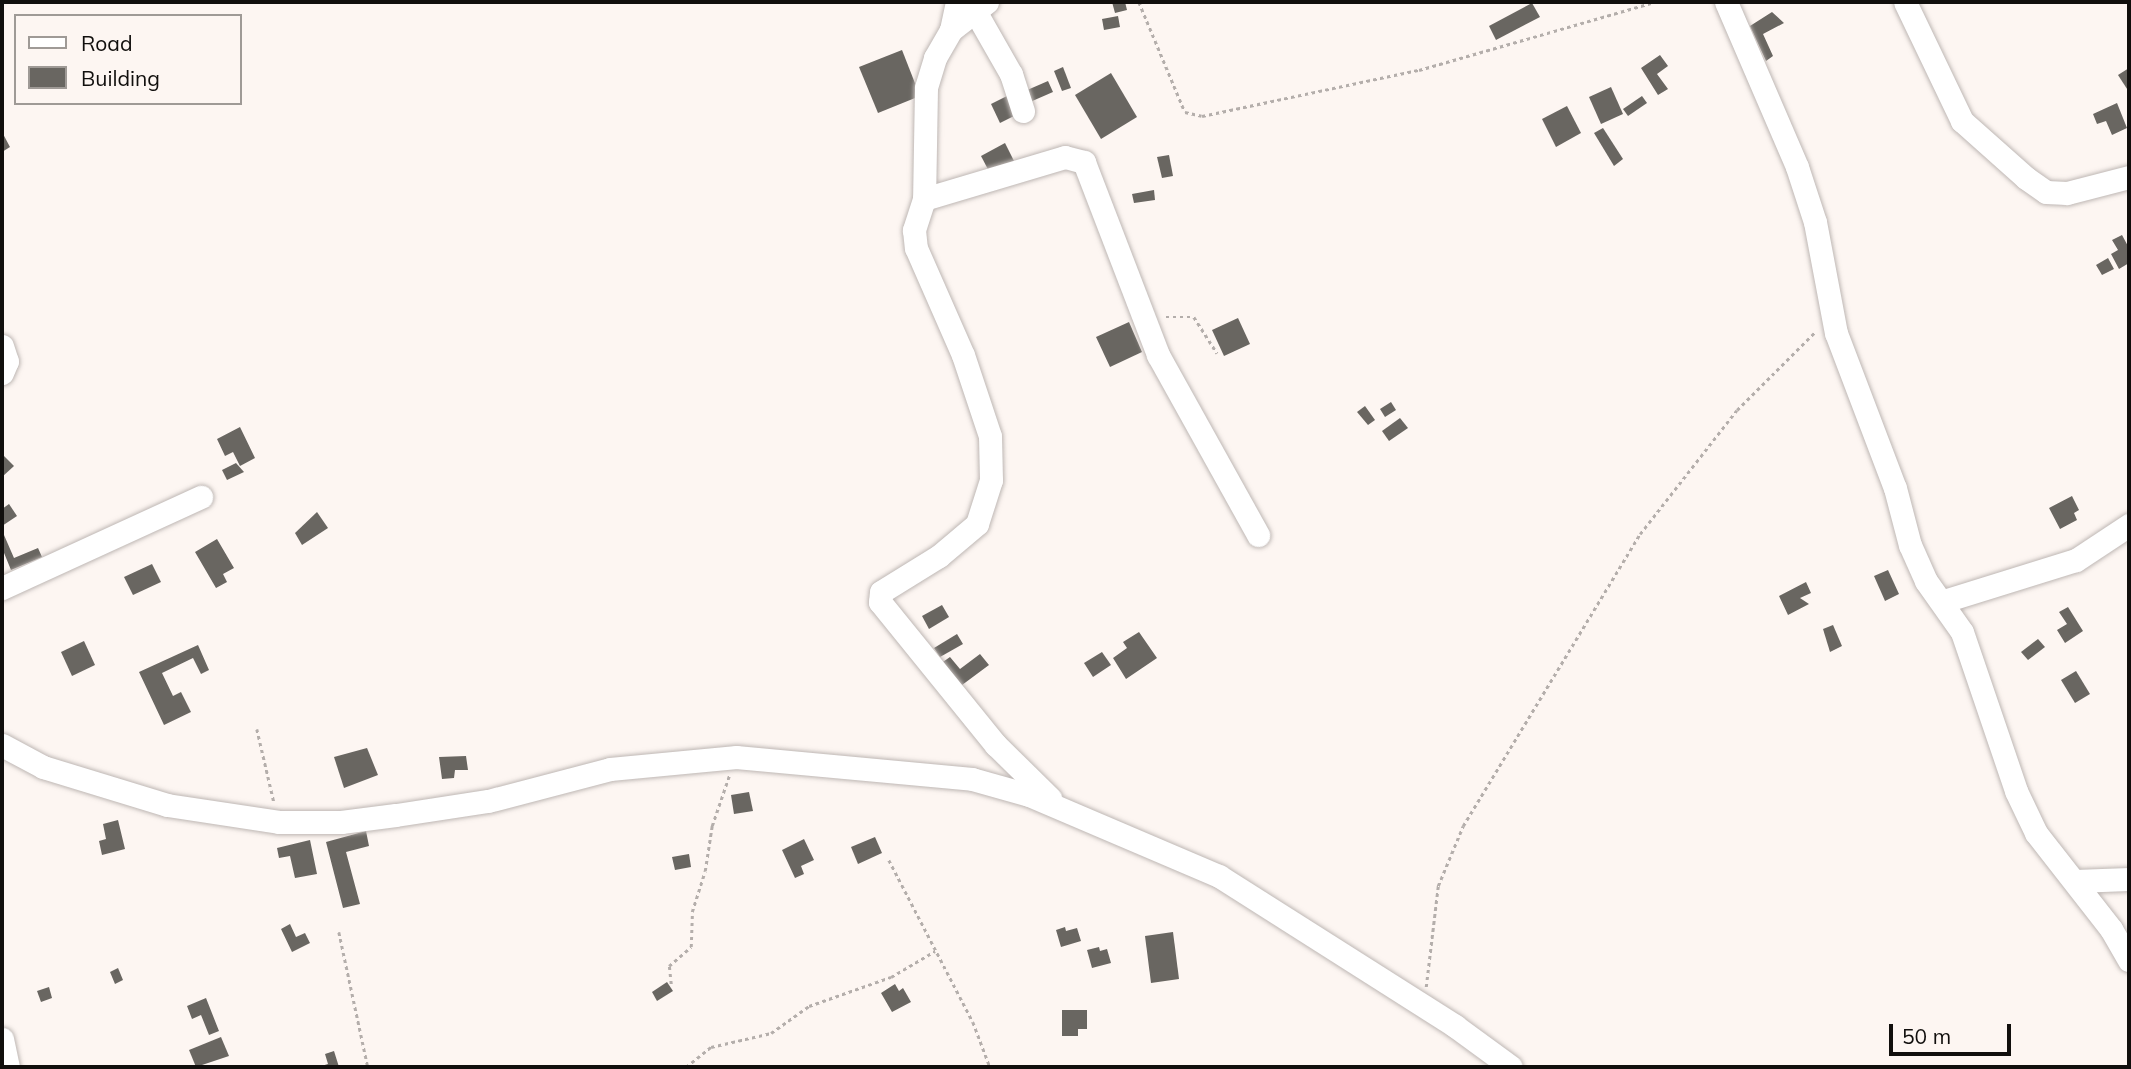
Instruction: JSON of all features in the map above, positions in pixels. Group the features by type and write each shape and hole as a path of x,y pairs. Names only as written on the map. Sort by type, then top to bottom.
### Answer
{"street":[{"path":"1726,2 1797,167 1815,222 1844,360 1895,488 1910,545 1926,581 1944,601 1962,632 2016,791 2036,833 2075,881 2129,960"},
{"path":"1905,2 1962,121 2026,178 2046,192 2067,193 2129,177"},
{"path":"1023,111 1011,74 966,4 935,58 926,88 924,199 914,230 916,248 962,355 990,436 991,480 977,524 939,556 881,592 880,602 996,745 1063,809"},
{"path":"924,199 1077,157 1087,165 1145,322 1172,384 1258,535"},
{"path":"2,346 7,360 2,373"},
{"path":"2,588 201,497"},
{"path":"1944,601 2076,560 2129,525"},
{"path":"2,746 54,771 167,805 279,822 341,822 396,816 488,801 610,769 736,757 972,779 1063,809 1219,876 1424,1006 1511,1067"},
{"path":"2075,881 2129,879"},
{"path":"2,1039 8,1067"}],"path":[{"path":"1139,2 1185,112 1202,116 1419,70 1654,2"},
{"path":"1424,1006 1438,886 1463,826 1640,534 1737,410 1833,313"},
{"path":"1145,322 1182,315 1195,317 1217,353"},
{"path":"257,729 279,822"},
{"path":"671,984 669,966 691,949 692,912 705,871 712,826 736,757"},
{"path":"889,860 973,1022 990,1067"},
{"path":"339,932 368,1067"},
{"path":"686,1067 711,1047 771,1033 809,1006 891,977 935,951"}],"building":[{"path":"1112,2 1125,2 1127,10 1115,13"},
{"path":"1532,3 1540,17 1496,40 1489,26"},
{"path":"1772,12 1784,23 1763,34 1773,56 1766,61 1750,26"},
{"path":"1118,16 1120,27 1104,30 1102,19"},
{"path":"902,50 920,96 878,113 859,67"},
{"path":"1660,55 1668,66 1657,74 1668,89 1658,95 1641,68"},
{"path":"1063,67 1071,88 1062,91 1054,71"},
{"path":"2129,68 2129,92 2118,75"},
{"path":"1111,73 1137,117 1101,139 1075,95"},
{"path":"1048,81 1053,92 1030,102 1025,91"},
{"path":"1611,87 1623,114 1601,124 1589,97"},
{"path":"1007,96 1016,115 1000,123 991,104"},
{"path":"1642,96 1647,103 1628,116 1623,109"},
{"path":"2117,103 2127,128 2112,135 2106,121 2097,124 2093,114"},
{"path":"1567,106 1581,133 1556,147 1542,119"},
{"path":"1603,128 1623,159 1614,166 1594,133"},
{"path":"2,132 10,147 2,152"},
{"path":"1005,143 1016,165 992,177 981,156"},
{"path":"1169,155 1173,176 1162,178 1157,157"},
{"path":"1154,190 1155,200 1134,203 1132,194"},
{"path":"2122,235 2129,248 2129,263 2119,269 2111,254 2118,250 2112,240"},
{"path":"2108,258 2114,269 2102,275 2096,265"},
{"path":"1238,318 1250,344 1224,356 1212,330"},
{"path":"1129,322 1142,352 1110,367 1096,337"},
{"path":"1391,402 1396,410 1385,417 1380,409"},
{"path":"1365,406 1375,420 1368,425 1357,412"},
{"path":"1400,418 1408,428 1389,441 1382,431"},
{"path":"240,427 255,458 240,466 233,452 225,456 217,439"},
{"path":"2,454 14,466 2,477"},
{"path":"236,463 244,472 227,480 222,470"},
{"path":"2072,496 2079,510 2074,513 2077,520 2060,529 2049,508"},
{"path":"9,504 17,516 2,526 2,509"},
{"path":"317,512 328,528 302,545 295,533"},
{"path":"4,535 14,558 38,548 42,557 11,570 2,548"},
{"path":"217,539 234,568 223,574 227,582 216,588 195,552"},
{"path":"152,564 161,582 133,595 124,577"},
{"path":"1888,570 1899,594 1885,601 1874,576"},
{"path":"1806,582 1811,593 1800,598 1809,604 1788,615 1779,596"},
{"path":"942,605 949,617 929,629 922,616"},
{"path":"2068,607 2083,631 2065,643 2057,630 2067,624 2059,612"},
{"path":"1833,625 1842,646 1830,652 1823,629"},
{"path":"1139,632 1157,658 1126,679 1113,658 1127,648 1123,642"},
{"path":"957,634 963,644 940,657 934,648"},
{"path":"2038,639 2045,647 2028,660 2021,652"},
{"path":"84,641 95,665 72,676 61,652"},
{"path":"198,645 209,670 201,674 193,658 162,673 173,696 181,692 191,712 164,725 139,672"},
{"path":"1102,652 1111,665 1093,677 1084,663"},
{"path":"980,654 989,665 958,688 940,664 950,657 960,669"},
{"path":"2076,671 2090,694 2075,703 2061,680"},
{"path":"367,748 378,775 344,788 334,757"},
{"path":"466,756 468,770 455,770 454,778 442,779 439,757"},
{"path":"749,792 753,811 734,814 731,795"},
{"path":"118,820 125,849 102,855 99,841 106,839 103,824"},
{"path":"366,831 369,846 346,852 360,904 343,908 326,842"},
{"path":"875,837 882,853 858,864 851,847"},
{"path":"804,839 814,860 801,866 804,874 795,878 782,850"},
{"path":"310,840 317,874 295,878 290,856 279,858 277,848"},
{"path":"689,854 691,867 675,870 672,857"},
{"path":"290,924 296,937 305,933 310,943 292,952 281,929"},
{"path":"1065,927 1066,931 1077,928 1081,941 1061,947 1056,930"},
{"path":"1173,932 1179,979 1151,983 1145,936"},
{"path":"1099,947 1100,951 1107,949 1111,963 1092,968 1087,950"},
{"path":"118,968 123,980 115,984 110,972"},
{"path":"667,982 673,991 657,1001 652,992"},
{"path":"895,984 899,991 903,988 911,1002 892,1012 881,993"},
{"path":"49,987 52,998 41,1002 37,991"},
{"path":"206,998 219,1031 209,1035 201,1015 192,1019 187,1006"},
{"path":"1062,1010 1087,1010 1087,1029 1078,1029 1078,1036 1062,1036"},
{"path":"221,1037 229,1056 196,1067 189,1050"},
{"path":"334,1051 339,1067 318,1067 328,1064 325,1054"}]}
